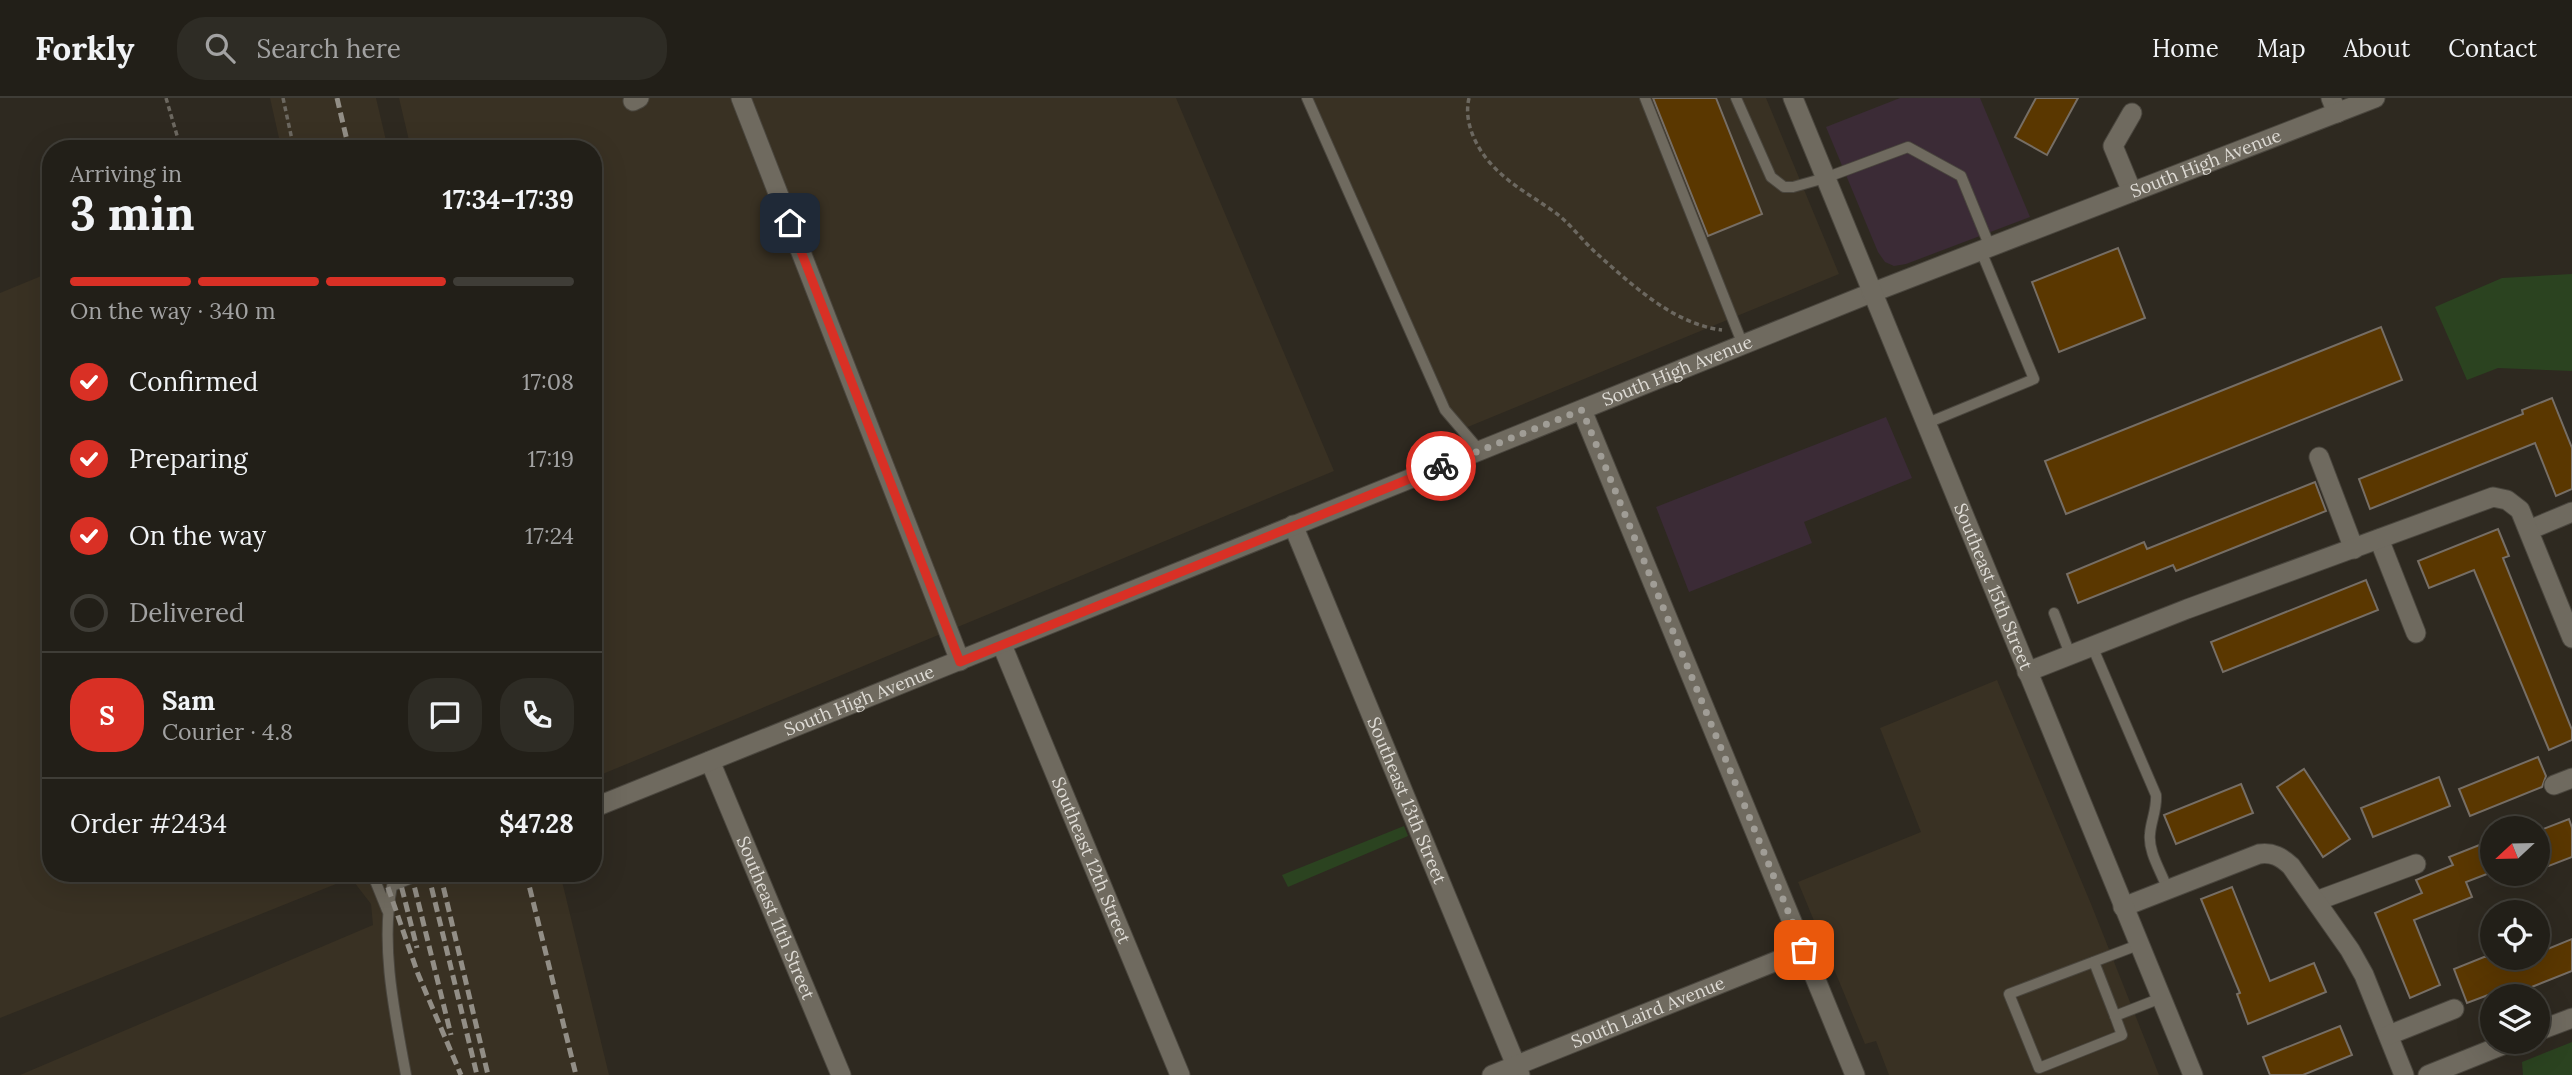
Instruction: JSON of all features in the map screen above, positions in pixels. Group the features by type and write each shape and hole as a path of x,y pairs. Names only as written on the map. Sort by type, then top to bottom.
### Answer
{"street":[{"path":"741,98 960,662"},
{"name":"Southeast 15th Street","path":"1793,98 2193,1075"},
{"name":"South High Avenue","path":"602,804 1582,410 1741,338 1871,293 2132,192 2334,105 2375,98"},
{"path":"2132,113 2113,146 2132,192"},
{"path":"1582,410 1855,1075"},
{"path":"2319,457 2354,549"},
{"path":"2027,672 2493,497 2515,505 2529,530 2572,638"},
{"path":"2529,530 2572,512"},
{"name":"Southeast 13th Street","path":"1293,526 1518,1070"},
{"path":"2379,539 2416,633"},
{"name":"Southeast 12th Street","path":"1002,645 1180,1075"},
{"name":"Southeast 11th Street","path":"710,761 841,1075"},
{"path":"2123,907 2167,887 2267,853 2291,866 2350,950 2374,994 2404,1075"},
{"path":"2315,901 2416,864"},
{"name":"South Laird Avenue","path":"1492,1075 1518,1070 1804,950"},
{"path":"2389,1035 2454,1009"},
{"path":"2550,1026 2572,1017"},
{"path":"2428,1075 2480,1054"}],"lane":[{"path":"1307,98 1445,410 1480,451"},
{"path":"1645,98 1741,338"},
{"path":"1737,98 1772,177 1784,187 1825,178 1908,147 1961,176 2034,379 1925,424"},
{"path":"2053,614 2070,654"},
{"path":"2092,646 2156,795 2157,808 2150,833 2151,847 2167,887"},
{"path":"376,882 387,910"},
{"path":"402,882 392,886 387,910 394,1012 406,1075"},
{"path":"2094,962 2122,1035 2039,1068 2009,994 2094,962 2138,946"},
{"path":"2115,1016 2161,998"}],"path":[{"path":"166,98 178,140"},
{"path":"283,98 292,140"},
{"path":"1469,98 1466,108 1471,133 1486,158 1516,189 1554,212 1644,293 1680,317 1741,338"}],"shaded area":[{"path":"270,98 376,98 386,140 279,140"},
{"path":"399,98 1176,98 1334,471 602,774 602,140 409,140"},
{"path":"1311,98 1766,98 1839,274 1458,431"},
{"path":"1900,98 1980,98 2030,217 1906,264 1894,266 1885,262 1878,252 1826,127"},
{"path":"42,276 42,882 341,882 0,1018 0,293"},
{"path":"1886,417 1912,478 1804,522 1812,543 1689,592 1656,507"},
{"path":"1997,680 2159,1075 1889,1075 1876,1041 1865,1044 1798,882 1921,832 1880,728"},
{"path":"354,882 562,882 609,1075 20,1075 373,925 371,904"}],"green space":[{"path":"2572,274 2572,371 2498,368 2467,380 2435,307 2502,278"},
{"path":"1404,826 1408,836 1288,887 1282,875"},
{"path":"2572,1042 2572,1075 2523,1075 2522,1062 2542,1054 2550,1054 2550,1051"}],"building":[{"path":"1653,98 1716,98 1762,214 1708,236"},
{"path":"2036,98 2078,98 2047,155 2015,137"},
{"path":"2118,248 2145,318 2059,352 2032,282"},
{"path":"2381,327 2402,380 2066,514 2045,461"},
{"path":"2552,398 2572,448 2572,489 2556,496 2535,443 2370,509 2359,479 2523,414 2522,410"},
{"path":"2315,482 2326,511 2176,571 2173,565 2078,603 2067,574 2144,542 2147,549"},
{"path":"2498,529 2509,556 2503,558 2572,730 2572,740 2549,750 2474,570 2429,588 2418,561"},
{"path":"2366,580 2378,610 2223,672 2211,642"},
{"path":"2538,757 2546,776 2542,787 2470,816 2459,789"},
{"path":"2304,769 2350,839 2323,857 2277,787"},
{"path":"2439,777 2450,806 2373,837 2361,808"},
{"path":"2241,784 2253,813 2176,844 2164,815"},
{"path":"2569,819 2572,828 2572,857 2550,865 2550,826"},
{"path":"2480,845 2480,877 2466,882 2472,897 2414,920 2440,985 2410,998 2375,913 2422,893 2416,880 2453,865 2449,857"},
{"path":"2232,887 2270,981 2314,963 2326,992 2248,1024 2237,994 2240,993 2201,899"},
{"path":"2572,939 2572,971 2539,984 2480,984 2480,998 2467,1003 2454,969 2480,959 2480,970 2550,970 2550,948"},
{"path":"2340,1026 2352,1055 2303,1075 2270,1075 2263,1057"}],"railway":[{"path":"337,98 347,140"},
{"path":"386,882 418,974 461,1075"},
{"path":"400,882 417,948"},
{"path":"413,882 451,1035"},
{"path":"430,882 477,1075"},
{"path":"442,882 488,1075"},
{"path":"528,882 576,1075"}],"way so far":[{"path":"1441,466 1582,410 1804,950"}],"route":[{"path":"790,223 960,662 1441,466"}]}
